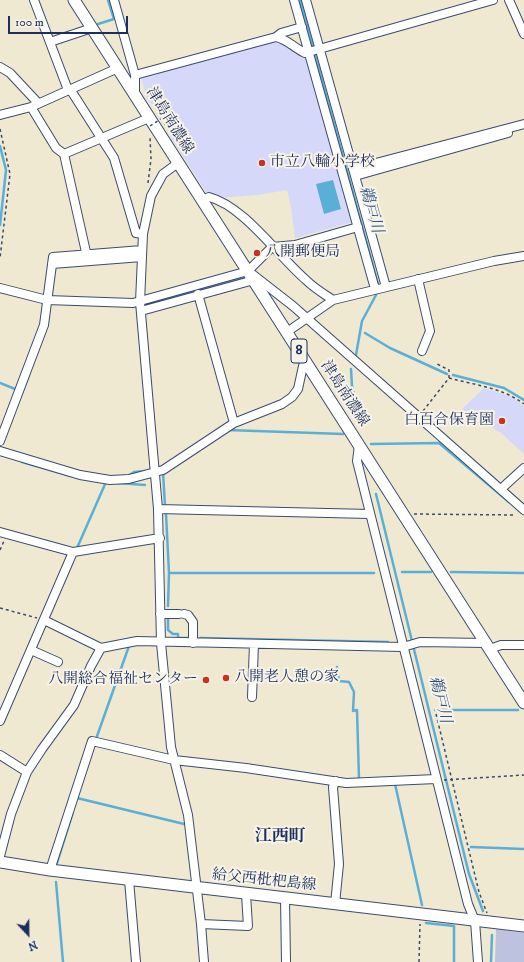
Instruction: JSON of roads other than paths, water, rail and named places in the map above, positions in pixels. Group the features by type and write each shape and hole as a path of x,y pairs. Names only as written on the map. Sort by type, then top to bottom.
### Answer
{"main road":[{"name":"津島南濃線","path":"74,0 135,95 150,122 251,275 524,703"},
{"name":"給父西枇杷島線","path":"0,862 129,880 524,926"}],"street":[{"path":"34,0 69,89 114,158 136,233 143,234"},
{"path":"114,0 135,75 135,95"},
{"path":"294,0 302,28 314,50 354,172 381,288"},
{"path":"306,0 314,50 358,227 381,288"},
{"path":"135,75 276,37 284,38 293,47 305,53 493,0"},
{"path":"509,0 522,23 524,34"},
{"path":"50,42 92,28"},
{"path":"276,37 281,33 302,28"},
{"path":"0,67 10,72 34,105 56,148 64,154 87,258"},
{"path":"0,115 34,105 118,68"},
{"path":"64,154 102,138 150,122"},
{"path":"354,172 524,124"},
{"path":"354,172 524,129"},
{"path":"178,163 163,174 150,196 143,234 140,302 158,509 160,538 161,643 171,747 188,815 204,962"},
{"path":"202,200 208,197 228,206 239,214 306,281 333,300"},
{"path":"141,311 198,294 251,275 272,247 295,245 358,227"},
{"path":"0,441 44,325 53,256 87,258 142,253"},
{"path":"287,332 333,300 494,261 524,256"},
{"path":"0,288 47,300 133,303 251,275"},
{"path":"251,275 293,306 501,489 523,512"},
{"path":"418,279 430,331 422,351"},
{"path":"198,294 234,423"},
{"path":"0,451 80,475 110,480 129,479 168,468 234,423 282,404 292,397 298,389 303,366 306,362"},
{"path":"359,445 357,462 405,646 468,904 475,921 478,962"},
{"path":"501,489 524,468"},
{"path":"158,509 370,514"},
{"path":"0,532 73,552 160,538"},
{"path":"0,721 73,552"},
{"path":"160,614 188,615 193,622 193,643"},
{"path":"44,620 101,648 137,641 161,643 405,646 418,643 488,646 524,645"},
{"path":"252,697 254,644"},
{"path":"0,856 11,814 27,772 74,705 91,666 101,648"},
{"path":"31,650 58,662"},
{"path":"50,870 92,741 174,760 246,768 336,782 438,780"},
{"path":"0,755 27,772"},
{"path":"335,904 339,864 333,787 336,782"},
{"path":"129,880 136,962"},
{"path":"201,924 248,926 246,894"},
{"path":"285,898 286,962"}],"water":[{"path":"333,180 341,209 324,214 316,184"}],"waterway":[{"path":"98,24 114,19 108,0"},
{"name":"鵜戸川","path":"300,0 378,284 376,295 362,321 356,355"},
{"path":"0,146 6,170 0,225"},
{"path":"149,304 244,278"},
{"path":"365,333 390,348 447,374"},
{"name":"鵜戸川","path":"351,369 352,386 361,426"},
{"path":"22,393 29,375"},
{"path":"453,375 504,388 524,400"},
{"path":"0,383 15,389"},
{"path":"227,430 343,434"},
{"path":"371,444 439,443 509,502"},
{"path":"22,462 71,476"},
{"path":"128,476 134,472 146,471"},
{"path":"163,472 165,506"},
{"path":"77,548 106,482"},
{"path":"118,483 145,485"},
{"name":"鵜戸川","path":"376,494 469,874 483,911"},
{"path":"166,514 169,573 168,606"},
{"path":"402,572 431,572"},
{"path":"451,572 524,573"},
{"path":"169,573 374,573"},
{"path":"168,617 168,630 173,634 178,634 178,638 188,638"},
{"path":"200,638 388,642"},
{"path":"96,739 129,646"},
{"path":"337,667 339,681 349,682 354,692 353,711 357,710 359,779"},
{"path":"435,710 518,710"},
{"path":"395,784 422,905"},
{"path":"77,798 184,824"},
{"path":"57,863 73,812"},
{"path":"471,847 524,849"},
{"path":"56,882 63,962"},
{"path":"426,923 454,926 454,962"},
{"name":"鵜戸川","path":"491,962 492,935"}],"place":[{"name":"市立八輪小学校","path":"262,163"},
{"name":"八開郵便局","path":"257,253"},
{"name":"白百合保育園","path":"502,421"},
{"name":"八開老人憩の家","path":"226,678"},
{"name":"八開総合福祉センター","path":"206,680"}],"district":[{"name":"江西町","path":"280,837"}]}
